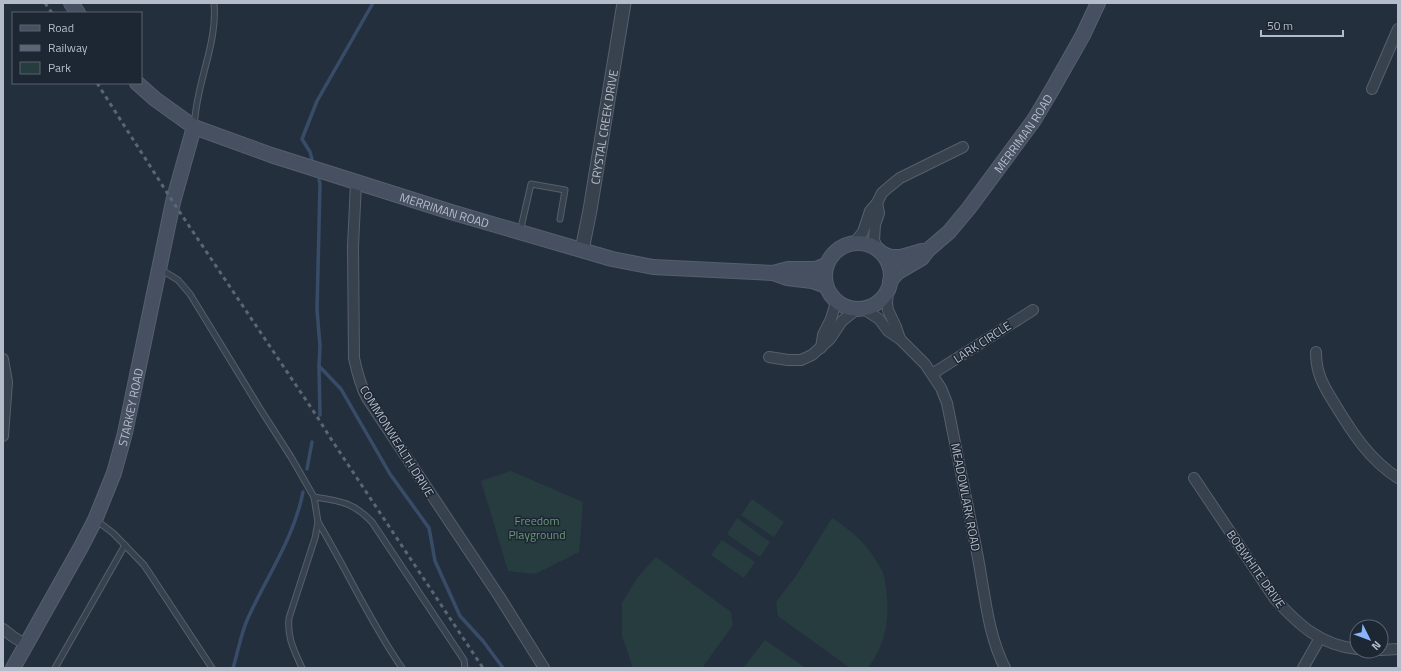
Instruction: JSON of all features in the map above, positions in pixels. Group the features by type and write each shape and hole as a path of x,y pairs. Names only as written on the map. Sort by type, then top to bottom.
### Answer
{"main road":[{"path":"71,3 77,12"},
{"name":"MERRIMAN ROAD","path":"889,285 898,272 922,258 928,250 944,237 958,222 1034,120 1083,36 1098,3"},
{"name":"MERRIMAN ROAD","path":"138,84 155,99 194,127 271,155 520,232 612,259 653,267 772,273 787,278 812,281 826,286"},
{"name":"STARKEY ROAD","path":"13,668 81,548 95,520 114,473 125,433 173,202 194,127"},
{"path":"854,243 862,243 880,252 889,267 889,285 884,296 879,302 872,306 860,309 850,308 836,302 830,295 824,276 826,265 830,257 837,250 854,243"},
{"name":"MERRIMAN ROAD","path":"880,252 891,257 901,258 918,251 928,250"},
{"name":"MERRIMAN ROAD","path":"772,273 788,269 816,269 826,265"}],"street":[{"name":"CRYSTAL CREEK DRIVE","path":"582,250 624,3"},
{"path":"1372,89 1398,29"},
{"path":"854,243 863,232 870,211 877,203 882,193 900,178 963,147"},
{"name":"COMMONWEALTH DRIVE","path":"356,182 353,246 354,358 362,389 499,596 544,668"},
{"path":"877,203 879,213 875,225 874,240 880,252"},
{"name":"MEADOWLARK ROAD","path":"889,285 887,304 888,310 900,338"},
{"path":"821,348 823,335 831,318 836,302"},
{"path":"769,356 788,360 801,360 812,356 830,339 842,321 860,309"},
{"name":"MEADOWLARK ROAD","path":"860,309 875,315 888,331 900,338 925,364 941,388 947,402 992,637 1005,668"},
{"name":"LARK CIRCLE","path":"932,374 1033,310"},
{"path":"1316,352 1319,373 1323,386 1351,431 1388,472 1398,478"},
{"path":"3,359 7,382 3,436"},
{"name":"BOBWHITE DRIVE","path":"1194,478 1275,599 1291,617 1305,629 1320,638 1349,648"},
{"path":"3,629 26,645"},
{"path":"1303,668 1320,638"}],"lane":[{"path":"194,127 197,98 214,34 214,3"},
{"path":"520,232 531,184 565,190 560,219"},
{"path":"159,269 178,280 190,294 291,457 314,497 318,522 315,538 288,628 289,637 302,668"},
{"path":"314,497 340,501 352,506 363,512 372,522 464,660 465,668"},
{"path":"95,520 113,533 144,565 212,668"},
{"path":"318,522 338,554 378,631 402,668"},
{"path":"55,668 125,545"}],"green space":[{"name":"Freedom Playground","path":"511,471 583,502 579,552 535,574 508,571 481,481"},
{"path":"752,499 784,522 774,537 741,515"},
{"path":"737,518 770,542 760,557 727,534"},
{"path":"832,518 848,529 861,541 877,562 883,573 887,600 887,621 883,640 868,668 850,668 778,616 776,602 796,576"},
{"path":"722,540 755,562 744,578 711,555"},
{"path":"656,557 731,612 733,625 702,668 633,668 622,636 622,603 637,578"},
{"path":"765,640 806,668 743,668"}],"waterway":[{"path":"312,159 310,152 302,139 317,101 373,3"},
{"path":"319,180 317,310 320,346 320,415"},
{"path":"319,366 341,389 390,474 429,528 435,561 460,616 483,641 503,668"},
{"path":"307,469 312,442"},
{"path":"233,668 241,636 255,602 287,541 299,509 303,492"}],"railway":[{"path":"45,3 51,12"},
{"path":"98,84 173,202 483,668"}]}
